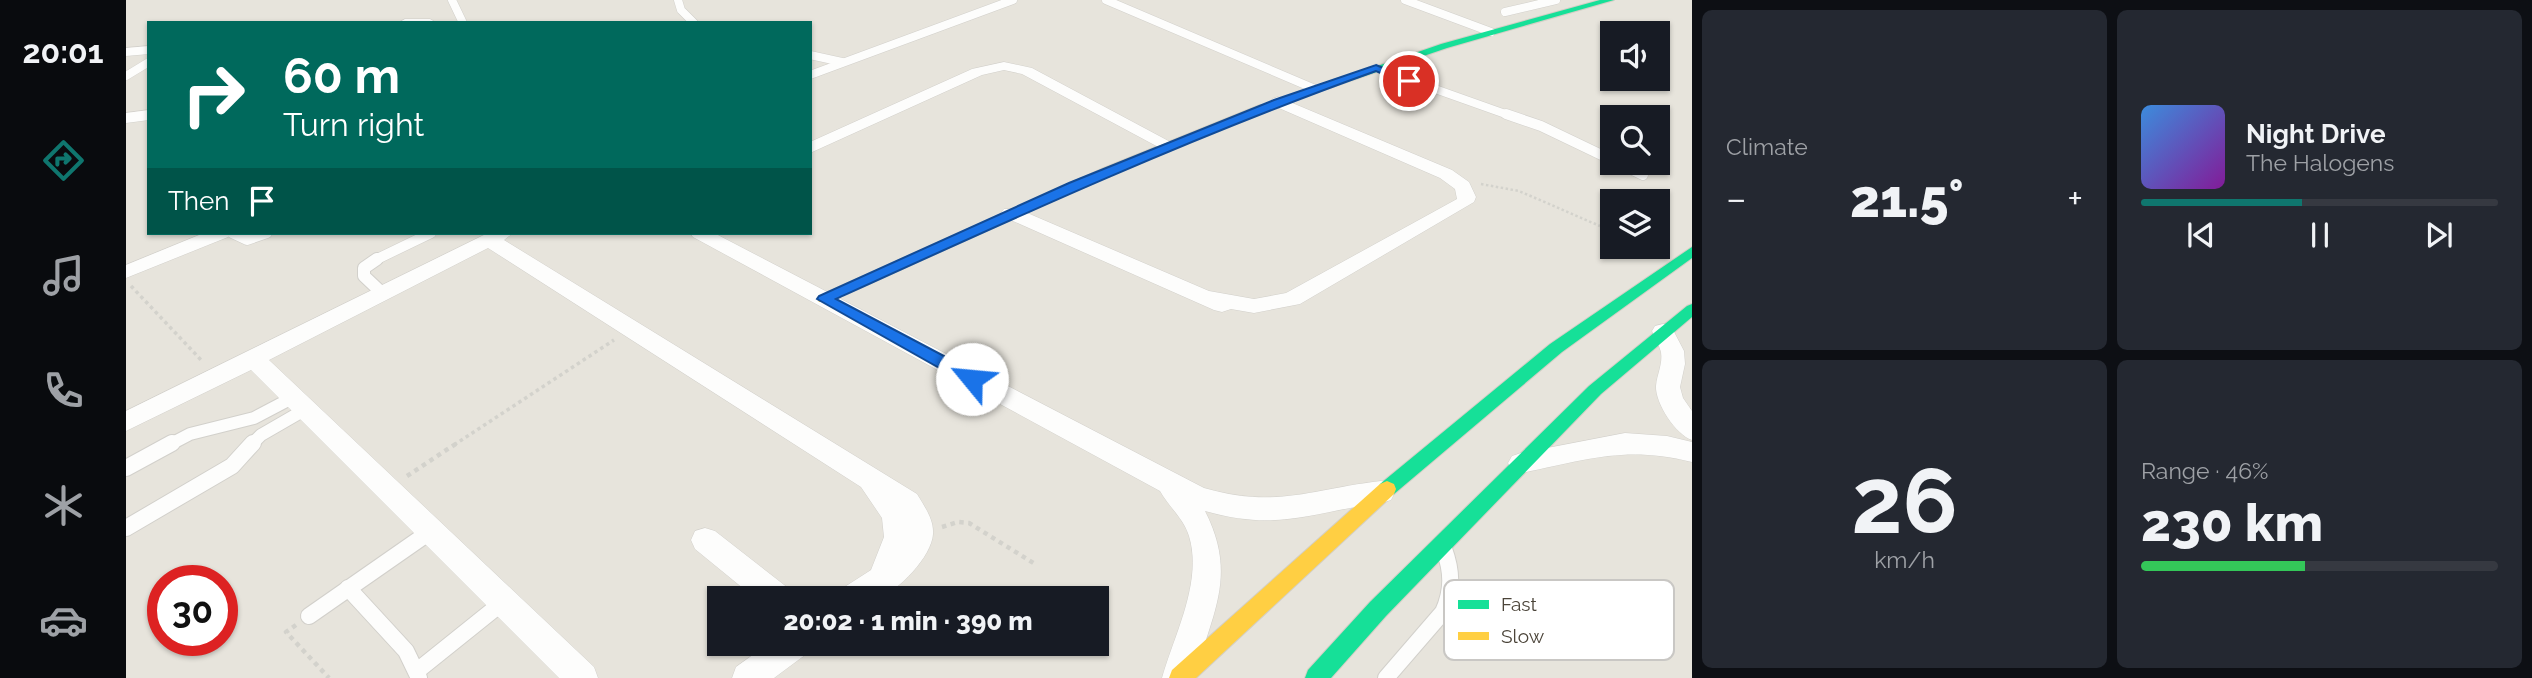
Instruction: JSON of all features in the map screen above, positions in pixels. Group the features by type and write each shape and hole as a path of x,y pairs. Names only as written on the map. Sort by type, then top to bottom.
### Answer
{"street":[{"path":"824,299 1168,145 1278,102 1491,32 1610,0"},
{"path":"126,52 147,50"},
{"path":"812,147 977,72 1007,71 1035,76 1168,145"},
{"path":"1010,214 1210,298 1227,308 1252,314 1274,312 1292,299 1465,202 1467,197 1463,186 1446,174 1278,102"},
{"path":"126,118 147,116"},
{"path":"1427,167 1452,188 1455,195 1453,208"},
{"path":"126,272 216,235"},
{"path":"704,235 1196,497 1256,510 1285,510 1357,494 1381,492"},
{"path":"126,422 496,236 631,329 907,502 920,524 916,548 907,560 870,586"},
{"path":"1179,678 1381,492 1536,364 1692,251"},
{"path":"1316,678 1441,544 1595,390 1692,309"},
{"path":"1663,331 1672,351 1673,364 1668,387 1671,400 1692,430"},
{"path":"253,358 582,678"},
{"path":"1521,463 1614,441 1645,442 1692,452"},
{"path":"868,480 889,504 899,528 896,555 880,579"},
{"path":"1168,484 1196,518 1209,558 1209,579 1179,678"},
{"path":"705,540 762,586"},
{"path":"748,678 778,656"}],"lane":[{"path":"452,0 462,21"},
{"path":"678,0 681,10 692,21"},
{"path":"812,74 1013,0"},
{"path":"1106,0 1315,89"},
{"path":"1405,0 1491,32"},
{"path":"1505,12 1556,0"},
{"path":"812,55 843,62"},
{"path":"126,76 147,63"},
{"path":"1376,68 1541,126 1600,154"},
{"path":"236,235 247,240 261,235"},
{"path":"382,293 364,276 364,268 427,235"},
{"path":"126,468 190,434 213,426 239,423 299,403"},
{"path":"126,528 232,466 255,441 299,403"},
{"path":"239,423 255,441"},
{"path":"309,616 431,531"},
{"path":"1441,544 1451,573 1450,580"},
{"path":"348,588 405,651 418,674 503,601"},
{"path":"1386,678 1444,610"}],"path":[{"path":"1463,186 1483,184 1507,188 1600,226"},
{"path":"126,281 207,366"},
{"path":"388,489 631,329"},
{"path":"920,536 953,523 969,523 1035,564"},
{"path":"309,616 286,632 329,678"}],"shaded area":[{"path":"126,0 1692,0 1692,678 126,678"}],"traffic: fast":[{"path":"1264,107 1444,46 1610,0"},
{"path":"1387,489 1556,348 1692,251"},
{"path":"1316,678 1378,609 1595,390 1692,309"}],"traffic: slow":[{"path":"824,299 1108,171 1264,107"},
{"path":"1180,678 1387,489"}],"route":[{"path":"972,379 824,299 1168,145 1278,102 1376,68 1409,81"}]}
